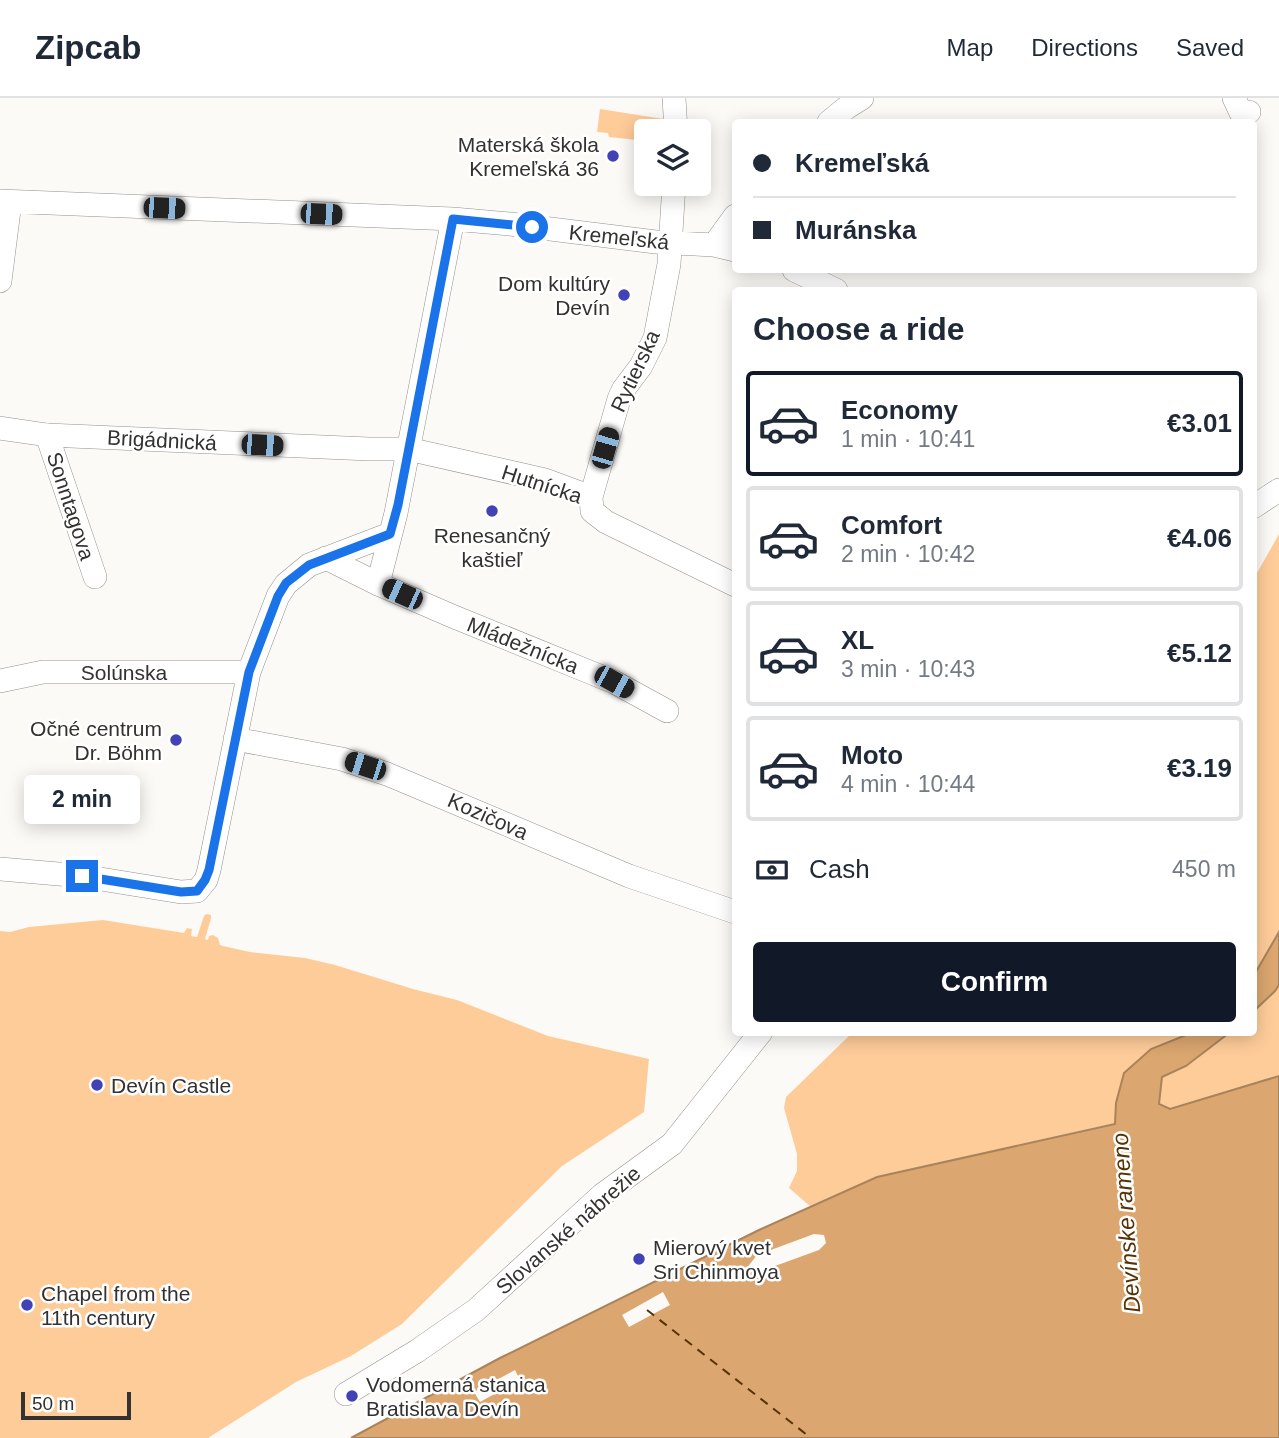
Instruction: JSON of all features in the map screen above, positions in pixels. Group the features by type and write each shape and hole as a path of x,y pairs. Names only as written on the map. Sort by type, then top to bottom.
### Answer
{"street":[{"path":"674,98 675,119"},
{"path":"833,119 862,98"},
{"name":"Rytierska","path":"591,497 619,399 641,366 655,338 669,264 673,196"},
{"path":"0,281 5,202"},
{"name":"Kremeľská","path":"5,202 453,219 724,247"},
{"path":"378,584 396,513 453,219"},
{"path":"724,247 732,224"},
{"path":"800,273 830,287"},
{"name":"Brigádnická","path":"0,428 47,435 408,449"},
{"name":"Sonntagova","path":"47,435 95,578"},
{"name":"Hutnícka","path":"408,449 545,480 591,497 592,511 606,522 732,584"},
{"path":"1257,504 1279,490"},
{"path":"0,869 82,876 181,892 197,891 209,870 249,672 273,607 286,583 309,565 390,534"},
{"name":"Mládežnícka","path":"326,558 378,584 614,682 667,711"},
{"name":"Solúnska","path":"0,681 43,672 249,672"},
{"name":"Kozičova","path":"235,739 342,759 387,774 628,876 732,911"},
{"name":"Slovanské nábrežie","path":"346,1394 417,1351 476,1310 602,1195 672,1144 758,1036"}],"shaded area":[{"path":"600,109 664,119 634,119 634,140 609,137 608,133 597,132"},
{"path":"1279,534 1279,932 1257,970 1257,573"},
{"path":"206,914 211,915 211,918 205,939 208,940 209,936 213,935 223,946 335,965 457,1000 548,1036 649,1059 644,1112 562,1166 402,1324 351,1356 296,1382 208,1438 0,1438 0,931 103,920 184,933 187,928 192,929 191,936 197,937"},
{"path":"1279,985 1279,1076 1170,1110 1159,1104 1162,1077 1186,1066 1225,1036 1257,1036 1257,1008"},
{"path":"849,1036 1184,1036 1151,1049 1116,1103 1116,1123 877,1177 811,1207 789,1188 797,1171 797,1154 784,1108 786,1097"}],"water":[{"path":"1279,932 1279,985 1257,1008 1257,970"},
{"name":"Devínske rameno","path":"1184,1036 1225,1036 1186,1066 1162,1077 1159,1104 1170,1109 1279,1076 1279,1438 351,1438 500,1358 759,1230 877,1177 1115,1124 1116,1103 1124,1073 1151,1049"}],"pier":[{"path":"814,1234 824,1235 826,1243 819,1250 761,1271 746,1269 757,1255"},
{"path":"663,1292 670,1305 629,1327 622,1315"},
{"path":"515,1370 520,1380 480,1402 474,1392"}],"ferry route":[{"path":"647,1310 811,1438"}],"place":[{"name":"Materská škola Kremeľská 36","path":"613,156"},
{"name":"Dom kultúry Devín","path":"624,295"},
{"name":"Renesančný kaštieľ","path":"492,511"},
{"name":"Očné centrum Dr. Böhm","path":"176,740"},
{"name":"Devín Castle","path":"97,1085"},
{"name":"Mierový kvet Sri Chinmoya","path":"639,1259"},
{"name":"Chapel from the 11th century","path":"27,1305"},
{"name":"Vodomerná stanica Bratislava Devín","path":"352,1396"}],"route":[{"path":"82,876 181,892 197,891 202,886 209,870 249,672 278,596 286,583 309,565 390,534 398,505 453,219 532,227"}]}
